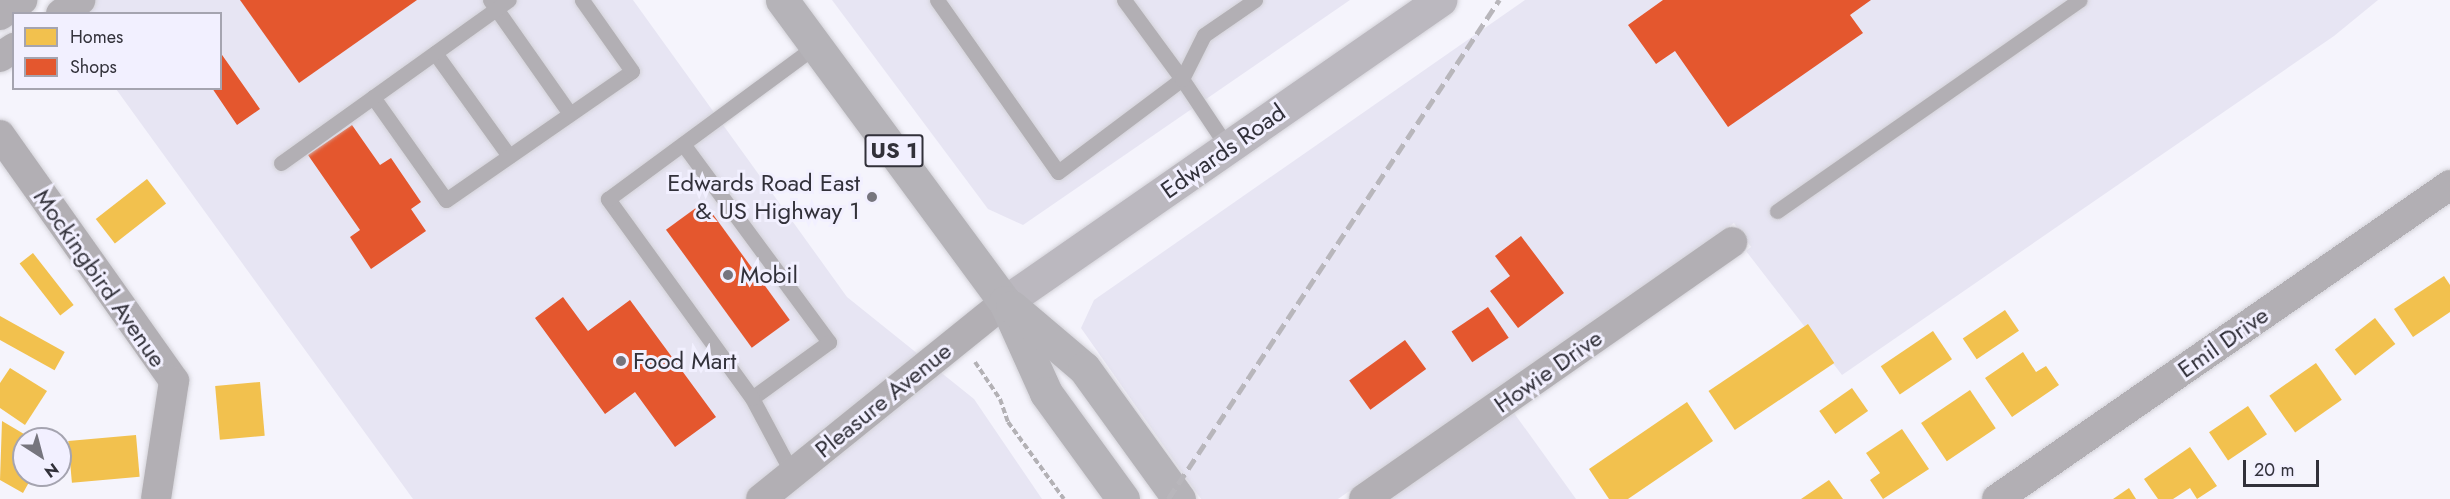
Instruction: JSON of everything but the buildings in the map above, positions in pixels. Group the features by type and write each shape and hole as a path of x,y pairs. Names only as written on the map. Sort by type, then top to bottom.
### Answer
{"main road":[{"name":"US 1","path":"782,0 1005,302 1046,393 1123,499"},
{"name":"Edwards Road","path":"1005,302 1440,0"},
{"name":"US 1","path":"1005,302 1083,368 1179,499"}],"street":[{"path":"0,15 22,0"},
{"path":"64,12 80,0"},
{"name":"Mockingbird Avenue","path":"1,146 174,381 156,499"},
{"name":"Emil Drive","path":"1997,499 2450,185"},
{"name":"Howie Drive","path":"1364,499 1732,242"},
{"name":"Pleasure Avenue","path":"760,499 1005,302"}],"lane":[{"path":"373,97 446,200 632,71 582,0"},
{"path":"937,0 1058,172 1182,79 1204,35 1255,0"},
{"path":"1125,0 1228,148"},
{"path":"1777,212 2080,0"},
{"path":"281,163 435,53 498,3 570,114"},
{"path":"792,473 752,398 608,199 817,45"},
{"path":"435,53 509,156"},
{"path":"683,144 829,342 752,398"}],"path":[{"path":"958,340 996,392 1008,422 1064,499"}],"shaded area":[{"path":"52,0 633,0 847,297 974,399 1042,499 413,499 117,90 222,90 222,12 61,12"},
{"path":"832,0 1350,0 1023,225 988,209"},
{"path":"1525,0 2378,0 2334,36 1842,375 1746,251 1751,247 1734,223 1338,499 1201,499 1081,328 1094,300"},
{"path":"1514,413 1576,499 1390,499"}],"railway":[{"path":"1168,499 1499,0"}],"place":[{"name":"Edwards Road East & US Highway 1","path":"872,197"},
{"name":"Mobil","path":"728,275"},
{"name":"Food Mart","path":"621,361"}]}
